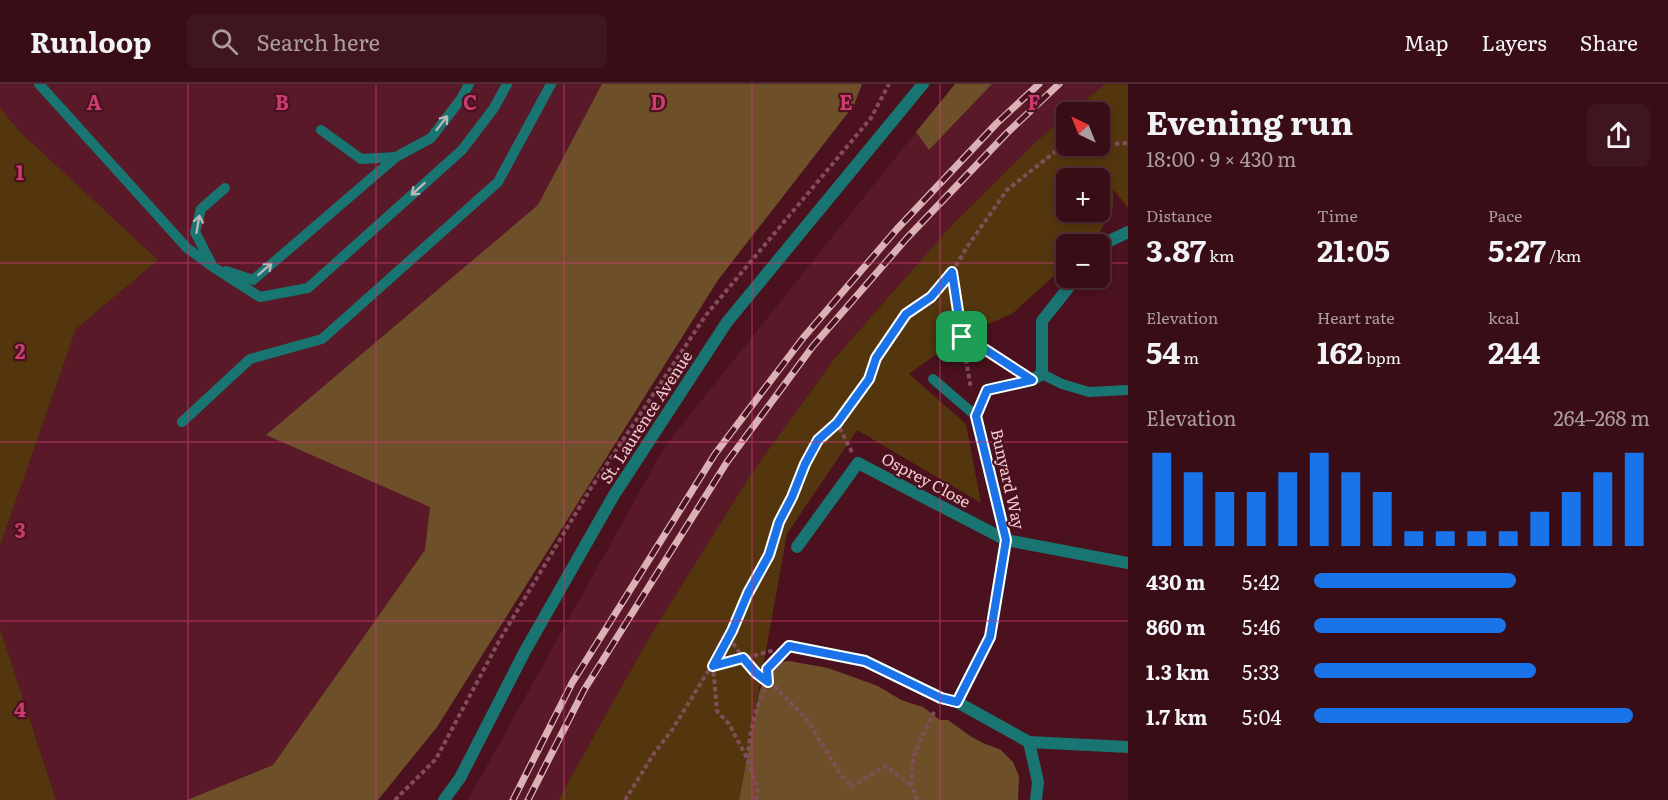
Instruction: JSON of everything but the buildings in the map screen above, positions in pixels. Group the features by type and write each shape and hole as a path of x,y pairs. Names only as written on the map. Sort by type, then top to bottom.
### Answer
{"street":[{"name":"St. Laurence Avenue","path":"444,800 460,778 525,651 614,495 727,322 923,84"},
{"path":"1110,240 1128,232"},
{"path":"1037,377 1042,321 1069,288"},
{"name":"Bunyard Way","path":"957,702 990,637 1006,540 976,416 987,390 1037,377"},
{"name":"Osprey Close","path":"797,547 858,463 1006,540 1128,563"},
{"path":"789,646 865,661 941,698 957,702 1029,742 1128,747"},
{"path":"1029,742 1038,782 1036,800"}],"lane":[{"path":"39,84 187,248 260,297 308,288 462,150 494,108 507,84"},
{"path":"225,188 201,209 195,232 213,267 253,280 396,157 430,138 461,99 469,84"},
{"path":"182,422 250,359 322,339 498,182 552,84"},
{"path":"321,130 361,159 396,157"},
{"path":"1037,377 1089,392 1128,390"},
{"path":"933,379 976,416"}],"path":[{"path":"1110,144 1128,143"},
{"path":"625,800 713,666 729,637 748,593 769,555 779,522 818,440 837,423 869,379 876,358 906,314 931,297 952,272 1007,190 1056,151"},
{"path":"952,272 976,416"},
{"path":"962,337 1037,377"},
{"path":"837,423 858,463"},
{"path":"729,637 756,673 806,718 839,772 851,787 886,766 913,787"},
{"path":"713,666 789,646"},
{"path":"747,758 755,713 768,682 767,669 789,646"},
{"path":"713,666 717,711 729,724 747,758 758,788 756,800"},
{"path":"917,800 911,781 914,755 941,698"}],"shaded area":[{"path":"0,84 806,84 425,550 273,765 187,800 56,800 0,628 0,546 76,329 158,260 20,133 0,108"},
{"path":"602,84 862,84 854,105 718,280 437,727 378,800 187,800 273,765 425,550 430,507 266,435 538,205"},
{"path":"955,84 992,84 929,150 916,132"},
{"path":"992,84 1105,84 1083,102 1056,102 1056,125 951,226 835,358 751,474 649,638 558,800 468,800 665,446 916,132 929,150"},
{"path":"1105,84 1128,84 1128,208 1113,189 1113,207 1110,213 1110,168 1056,168 1056,222 1105,222 1099,234 1056,234 1056,274 1012,314 983,326 967,316 955,341 909,374 966,424 981,503 857,430 787,534 739,800 558,800 649,638 751,474 835,358 951,226 1056,125 1056,156 1110,156 1110,102 1083,102"},
{"path":"0,108 21,133 158,260 76,329 0,546"},
{"path":"0,628 56,800 0,800"},
{"path":"789,661 828,668 878,686 901,700 923,707 940,720 948,720 970,736 1001,750 1013,762 1019,776 1018,800 739,800 759,693 767,669 775,662"}],"railway":[{"path":"513,800 572,683 715,454 803,338 897,229 997,123 1039,84"},
{"path":"528,800 584,690 727,462 813,346 907,238 1007,133 1059,84"}],"route":[{"path":"952,272 962,337 1032,380 987,390 976,416 1006,540 990,637 957,702 941,698 865,661 789,646 767,669 768,682 756,673 743,658 713,666 769,555 779,522 818,440 837,423 869,379 876,358 906,314 931,297 952,272"}]}
